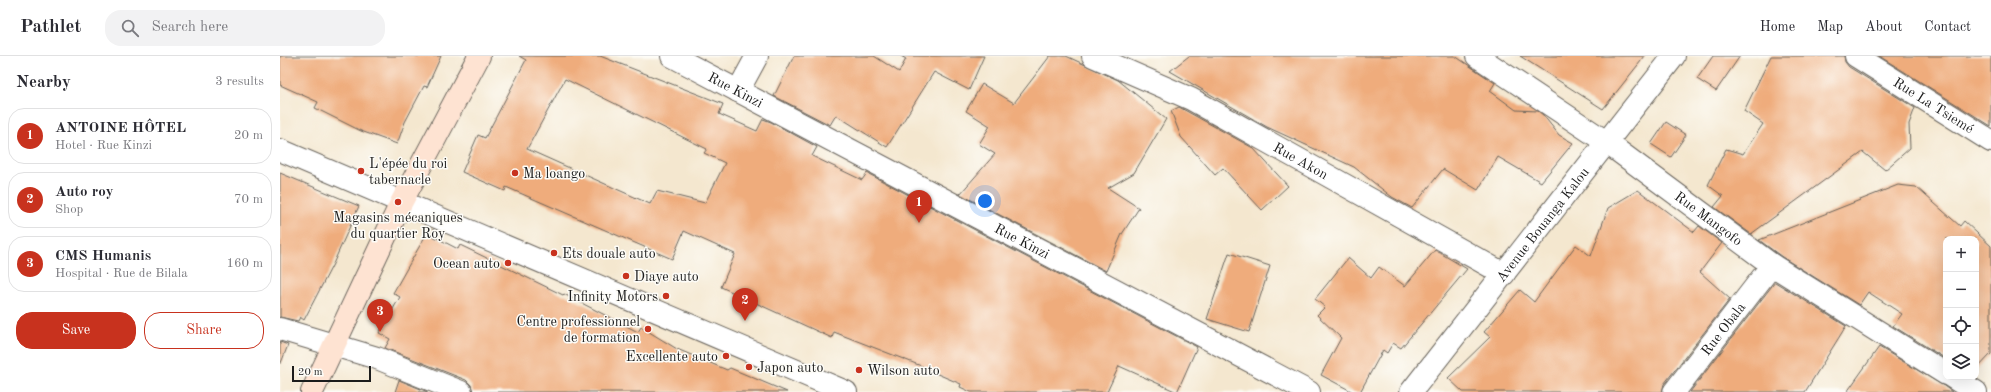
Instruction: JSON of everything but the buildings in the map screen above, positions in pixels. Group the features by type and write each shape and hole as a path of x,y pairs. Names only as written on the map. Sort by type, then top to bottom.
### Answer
{"main road":[{"path":"312,392 402,203 479,56"}],"street":[{"name":"Rue Kinzi","path":"672,56 1309,392"},
{"path":"738,91 757,56"},
{"name":"Rue Akon","path":"1093,56 1191,99 1504,274"},
{"name":"Rue Mangofo","path":"1477,56 1606,142 1772,265 1943,372"},
{"name":"Avenue Bouanga Kalou","path":"1411,392 1674,56"},
{"name":"Rue La Tsiemé","path":"1856,56 1991,141"},
{"path":"280,150 846,392"},
{"name":"Rue Obala","path":"1674,392 1772,265"},
{"path":"280,330 377,358 461,392"},
{"path":"1957,380 1976,392"}],"place":[{"name":"L'épée du roi tabernacle","path":"361,171"},
{"name":"Ma loango","path":"515,173"},
{"name":"Magasins mécaniques du quartier Roy","path":"398,202"},
{"name":"ANTOINE HÔTEL","path":"919,223"},
{"name":"Ets douale auto","path":"554,253"},
{"name":"Ocean auto","path":"508,263"},
{"name":"Diaye auto","path":"626,276"},
{"name":"Infinity Motors","path":"666,296"},
{"name":"Auto roy","path":"745,321"},
{"name":"Centre professionnel de formation","path":"648,329"},
{"name":"CMS Humanis","path":"380,332"},
{"name":"Excellente auto","path":"726,356"},
{"name":"Japon auto","path":"749,367"},
{"name":"Wilson auto","path":"859,370"}]}
